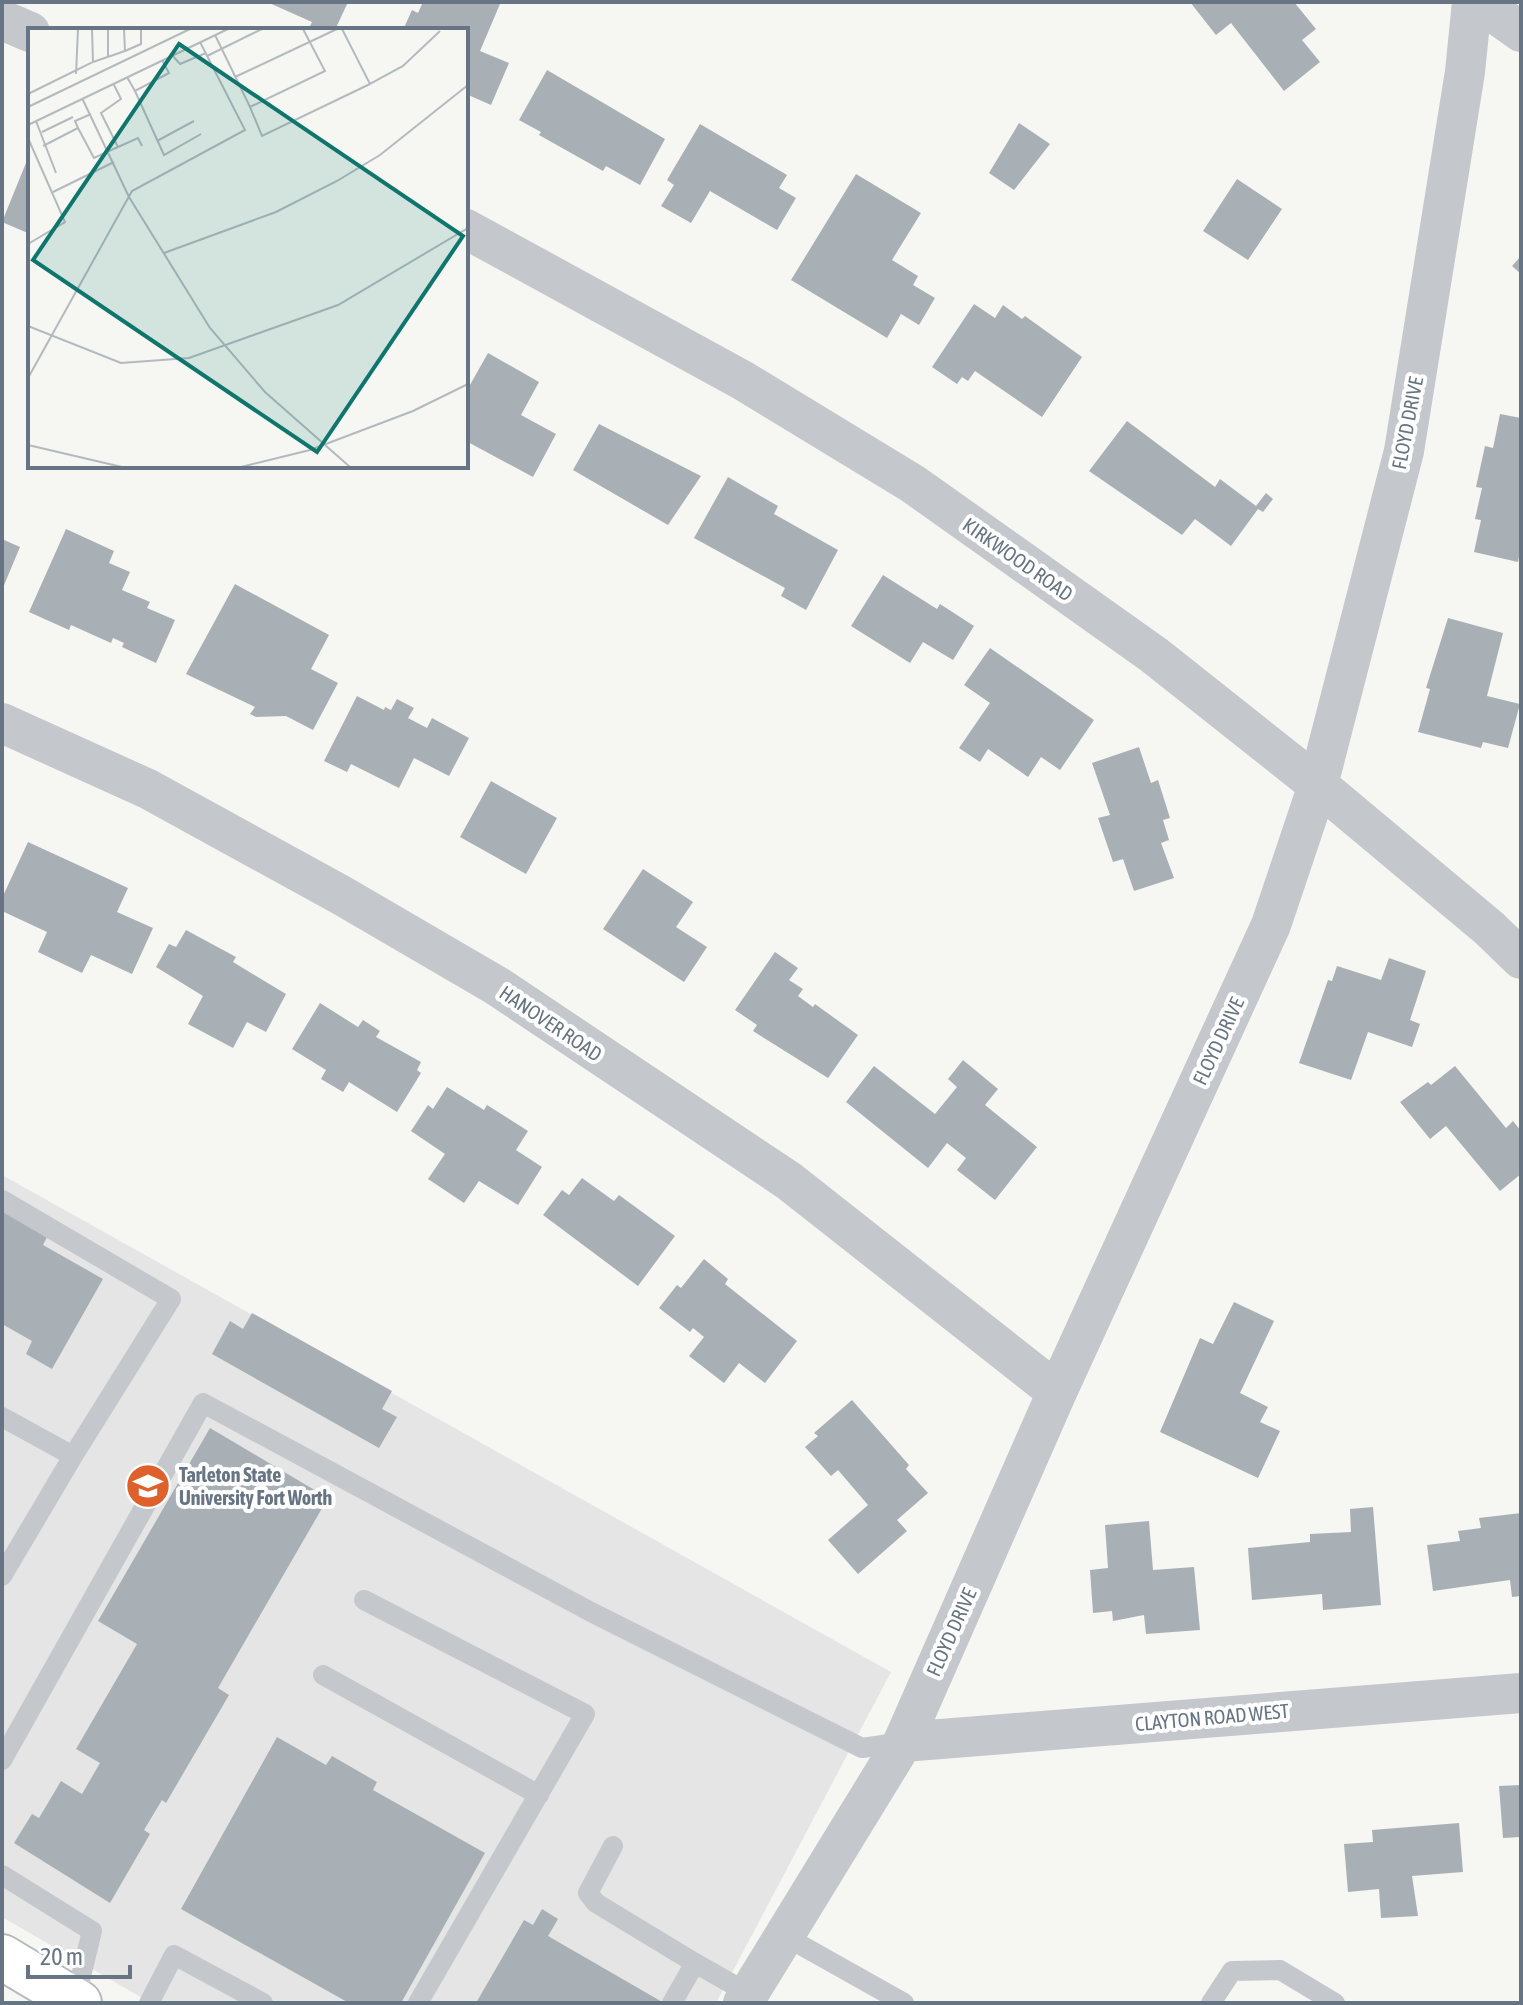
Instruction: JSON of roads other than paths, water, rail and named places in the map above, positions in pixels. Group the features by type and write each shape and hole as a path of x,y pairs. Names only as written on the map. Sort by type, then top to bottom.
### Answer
{"main road":[{"path":"2,1957 76,2002"}],"street":[{"name":"FLOYD DRIVE","path":"752,2000 783,1935 903,1742 1057,1392 1271,925 1318,785 1404,451 1465,72 1472,2"},
{"path":"1479,2 1521,32"},
{"path":"2,20 28,31"},
{"name":"KIRKWOOD ROAD","path":"468,230 742,380 913,484 1154,655 1318,785 1489,928 1521,959"},
{"name":"HANOVER ROAD","path":"2,723 148,789 341,895 497,986 789,1181 1057,1392"},
{"name":"CLAYTON ROAD WEST","path":"903,1742 1521,1693"}],"lane":[{"path":"2,1200 171,1299 2,1576"},
{"path":"2,1760 203,1403 591,1612 862,1748 903,1742"},
{"path":"2,1417 73,1456"},
{"path":"364,1600 585,1714 418,2003"},
{"path":"323,1675 539,1795"},
{"path":"613,1846 588,1893 596,1903 752,2000"},
{"path":"2,1875 92,1931 76,2002"},
{"path":"783,1935 904,2003"},
{"path":"149,2003 174,1955 263,2003"},
{"path":"672,2003 695,1963"},
{"path":"1211,2003 1232,1971 1280,1970 1335,2003"}],"place":[{"name":"Tarleton State University Fort Worth","path":"148,1486"}]}
